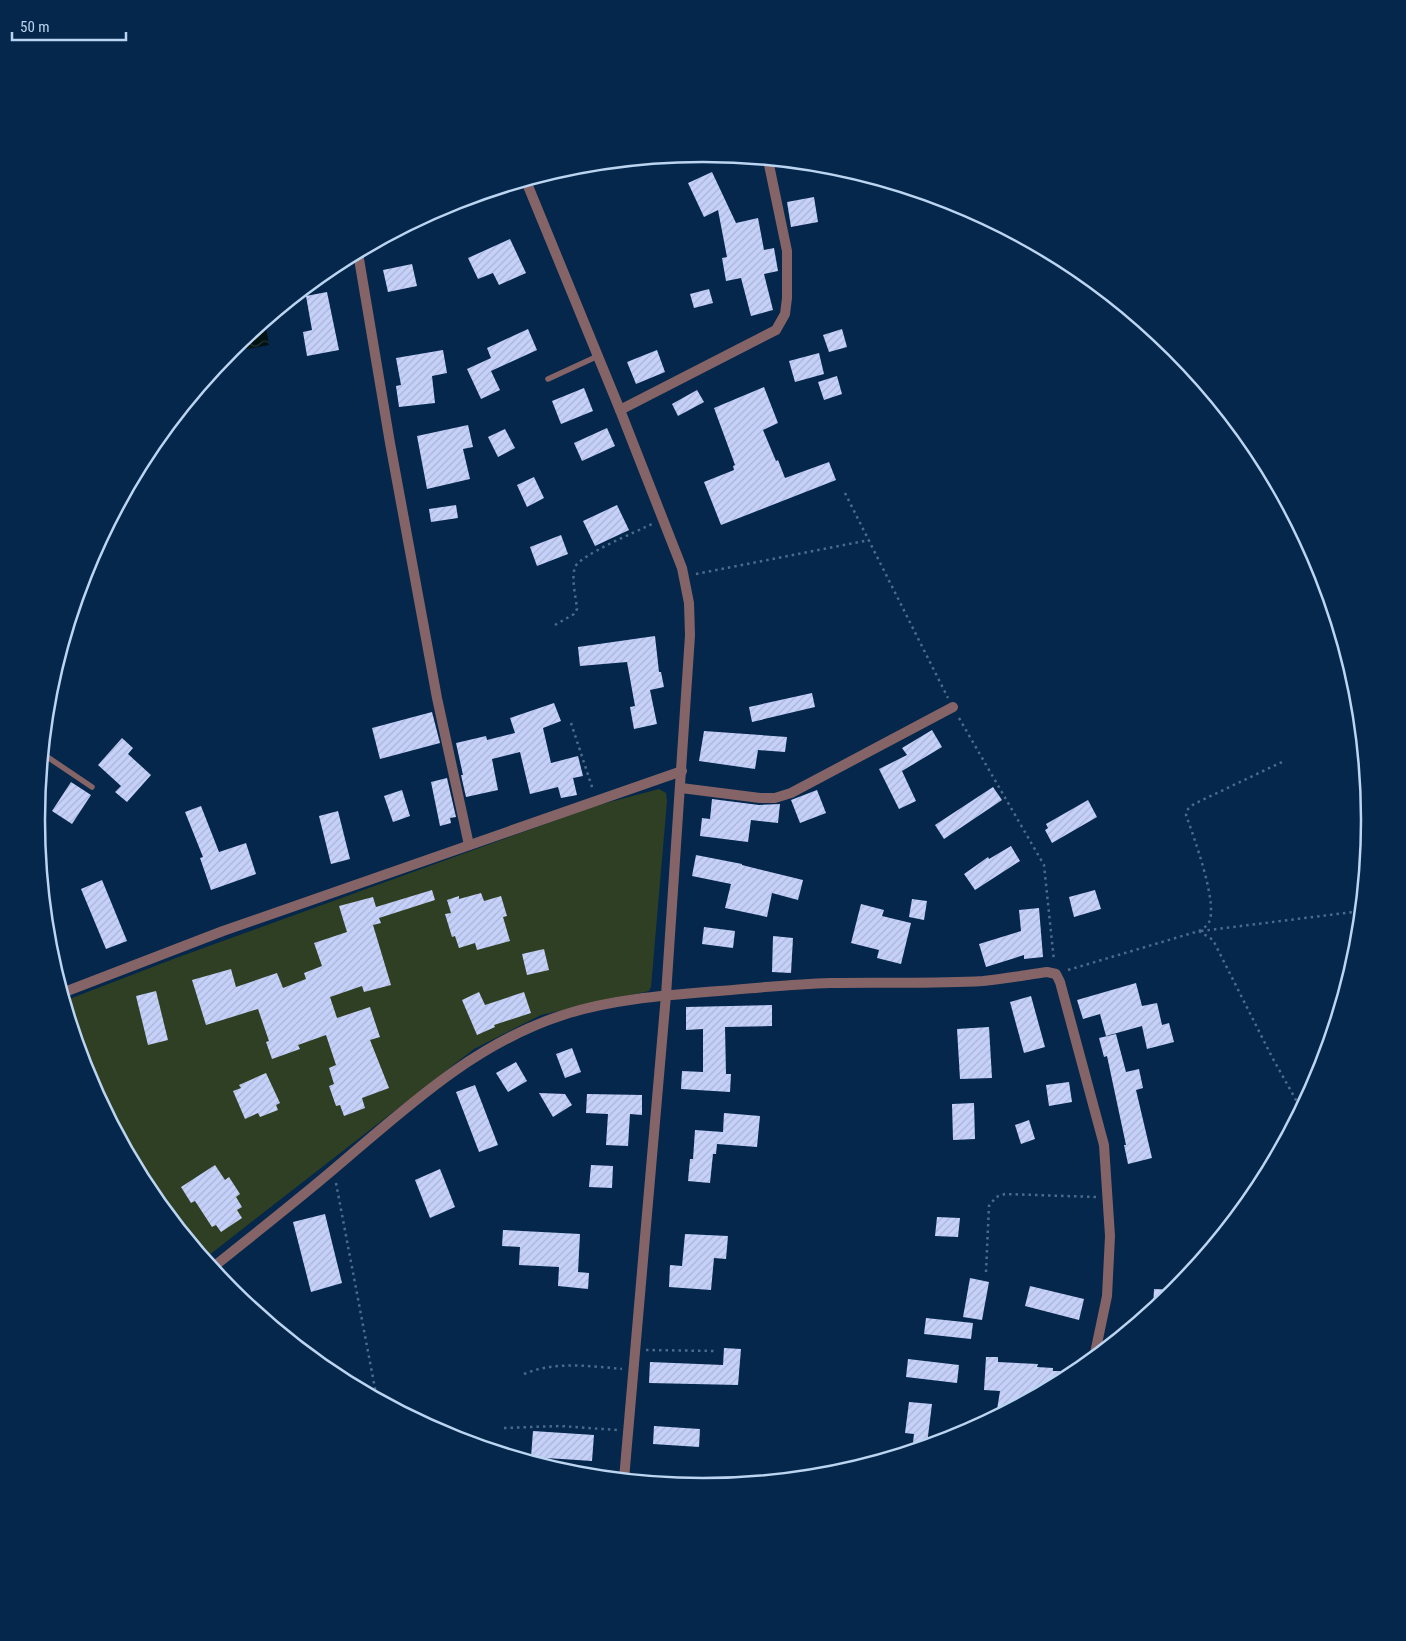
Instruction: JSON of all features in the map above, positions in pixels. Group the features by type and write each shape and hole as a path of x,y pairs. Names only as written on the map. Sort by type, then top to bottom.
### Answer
{"street":[{"path":"620,410 776,330 785,314 787,251 769,166"},
{"path":"528,186 620,410 682,568 689,603 690,635 666,995 625,1474"},
{"path":"359,260 390,443 435,688 469,845"},
{"path":"681,788 760,798 775,798 791,793 953,707"},
{"path":"67,991 223,931 682,771"},
{"path":"217,1264 334,1170 413,1101 450,1073 492,1047 532,1027 563,1015 588,1008 666,995 828,983 919,984 984,980 1047,972 1056,974 1060,982 1104,1144 1110,1236 1108,1296 1096,1349"}],"lane":[{"path":"548,379 598,356"},
{"path":"48,758 92,787"}],"path":[{"path":"845,494 953,707 1044,865 1056,974 1199,931 1354,912"},
{"path":"555,625 574,614 577,609 574,574 576,565 586,556 663,519"},
{"path":"683,576 869,540"},
{"path":"571,723 596,801"},
{"path":"1199,931 1208,924 1212,911 1208,886 1186,815 1187,810 1194,804 1282,762"},
{"path":"1199,931 1213,940 1272,1057 1297,1102"},
{"path":"334,1170 375,1391"},
{"path":"986,1272 989,1206 996,1198 1005,1194 1108,1197"},
{"path":"636,1350 717,1351"},
{"path":"524,1374 537,1369 581,1365 634,1369"},
{"path":"504,1428 560,1426 629,1431"}],"green space":[{"path":"659,789 666,793 667,801 651,987 649,991 541,1015 474,1049 209,1255 181,1221 133,1149 113,1112 95,1072 70,999 176,958 595,806"}],"water":[{"path":"266,329 269,345 247,349 247,347"}],"building":[{"path":"712,172 736,223 758,218 764,250 774,248 778,271 764,274 773,310 751,316 741,278 726,281 722,258 727,257 718,210 704,217 688,183"},
{"path":"814,197 818,222 791,227 787,202"},
{"path":"510,239 526,273 499,285 493,273 478,279 468,258"},
{"path":"412,264 417,286 388,292 383,270"},
{"path":"709,289 713,303 694,308 690,294"},
{"path":"327,292 339,350 307,356 303,332 312,330 306,296"},
{"path":"528,329 537,350 491,371 500,390 481,399 467,369 491,358 487,348"},
{"path":"842,329 847,347 829,352 823,335"},
{"path":"443,350 447,373 432,376 435,403 399,407 396,386 401,385 396,358"},
{"path":"657,350 665,372 636,384 627,362"},
{"path":"819,353 824,374 795,382 789,361"},
{"path":"837,376 842,394 824,400 818,382"},
{"path":"764,387 778,423 763,430 785,478 829,462 836,480 721,525 704,482 734,470 733,466 735,465 714,408"},
{"path":"584,388 593,411 561,424 552,401"},
{"path":"697,390 704,402 678,416 672,404"},
{"path":"468,425 473,447 463,449 470,479 427,489 417,436"},
{"path":"607,428 615,446 582,461 574,443"},
{"path":"505,429 515,448 498,457 488,437"},
{"path":"534,477 544,498 527,507 517,485"},
{"path":"456,505 458,518 431,522 429,509"},
{"path":"617,505 629,530 595,546 583,521"},
{"path":"561,535 568,554 537,566 530,547"},
{"path":"655,636 659,672 661,672 664,687 650,690 657,724 634,729 630,707 635,706 627,662 580,666 578,647"},
{"path":"812,693 815,707 752,722 749,707"},
{"path":"554,703 561,721 543,728 551,763 578,756 583,776 573,778 577,795 561,798 558,787 530,794 520,752 492,759 498,790 466,797 456,743 486,736 487,740 515,733 510,718"},
{"path":"432,712 440,743 380,759 372,728"},
{"path":"932,730 942,747 902,771 916,801 899,809 879,769 907,755 902,748"},
{"path":"704,731 787,737 785,752 758,750 755,769 699,761"},
{"path":"122,738 133,748 128,754 151,775 127,802 115,792 121,786 98,765"},
{"path":"447,778 456,817 450,818 451,823 440,826 431,782"},
{"path":"71,782 91,795 72,824 52,811"},
{"path":"993,787 1002,800 944,839 935,825"},
{"path":"402,790 410,816 393,822 384,796"},
{"path":"817,790 826,813 800,823 791,800"},
{"path":"712,799 759,805 780,804 778,823 751,820 748,842 700,836 702,818 710,819"},
{"path":"1088,800 1097,817 1052,843 1045,830 1048,828 1046,824"},
{"path":"201,806 219,852 246,843 256,874 211,890 200,858 203,857 185,812"},
{"path":"338,811 350,859 331,864 319,816"},
{"path":"1011,846 1020,861 975,890 964,874 988,857 989,859"},
{"path":"696,855 742,864 803,880 798,900 772,893 767,917 725,908 731,884 692,876"},
{"path":"102,880 127,941 106,949 81,889"},
{"path":"432,890 435,900 379,918 381,923 373,925 391,985 364,992 362,986 330,997 337,1018 370,1007 380,1037 370,1040 389,1088 362,1098 365,1108 344,1116 340,1105 336,1106 329,1086 334,1084 329,1068 336,1065 326,1035 298,1045 300,1049 272,1059 266,1042 269,1041 258,1009 206,1025 192,980 231,969 236,987 277,973 283,988 306,979 304,973 322,966 314,943 347,932 339,906 373,897 376,907"},
{"path":"1095,890 1101,909 1074,917 1069,897"},
{"path":"481,893 484,901 501,896 507,916 503,917 510,941 477,950 475,943 459,948 455,936 452,937 445,914 451,913 447,900"},
{"path":"912,899 927,901 924,920 909,917"},
{"path":"861,904 884,910 882,916 911,923 901,964 877,958 879,950 851,943"},
{"path":"1039,908 1043,957 1024,959 1024,955 986,967 979,944 1021,931 1019,910"},
{"path":"704,927 735,931 733,948 702,944"},
{"path":"773,936 793,938 791,973 772,972"},
{"path":"544,949 549,970 527,975 522,954"},
{"path":"1136,983 1142,1006 1157,1003 1162,1025 1169,1023 1174,1042 1147,1049 1142,1026 1106,1036 1100,1014 1083,1019 1077,1000"},
{"path":"156,991 168,1040 148,1045 136,996"},
{"path":"479,992 485,1005 524,992 531,1013 494,1025 495,1027 477,1035 462,1000"},
{"path":"1031,996 1045,1047 1024,1053 1010,1002"},
{"path":"772,1005 772,1026 725,1027 726,1074 731,1074 730,1092 681,1089 682,1071 703,1072 703,1029 686,1030 686,1007"},
{"path":"989,1027 992,1078 960,1079 957,1029"},
{"path":"1116,1034 1126,1072 1139,1069 1143,1088 1136,1090 1152,1158 1128,1164 1124,1145 1126,1145 1107,1056 1104,1057 1099,1038"},
{"path":"572,1048 581,1072 565,1078 556,1054"},
{"path":"516,1062 527,1081 508,1092 496,1073"},
{"path":"266,1073 280,1103 276,1105 278,1110 260,1117 258,1113 245,1119 233,1091 241,1088 239,1085"},
{"path":"1069,1082 1072,1102 1049,1106 1046,1085"},
{"path":"475,1085 498,1145 479,1152 456,1092"},
{"path":"539,1093 565,1094 572,1105 553,1117"},
{"path":"587,1094 642,1095 642,1115 630,1114 628,1146 606,1145 608,1114 586,1113"},
{"path":"974,1103 975,1139 953,1140 952,1104"},
{"path":"724,1113 760,1116 757,1147 717,1144 716,1154 713,1154 710,1183 688,1181 690,1159 693,1159 695,1130 723,1132"},
{"path":"1029,1120 1035,1139 1021,1144 1015,1125"},
{"path":"215,1165 225,1180 229,1177 240,1194 236,1197 242,1207 237,1210 242,1218 221,1232 216,1225 212,1227 195,1201 191,1203 181,1187"},
{"path":"591,1165 613,1166 612,1188 589,1187"},
{"path":"440,1169 455,1207 430,1218 415,1180"},
{"path":"325,1214 342,1283 311,1292 293,1222"},
{"path":"937,1217 960,1218 958,1237 935,1236"},
{"path":"503,1230 580,1234 578,1272 589,1273 588,1289 558,1286 559,1267 519,1265 520,1247 502,1246"},
{"path":"685,1234 728,1236 726,1259 714,1258 711,1290 669,1287 670,1265 682,1266"},
{"path":"970,1278 989,1282 982,1320 963,1317"},
{"path":"1030,1286 1084,1299 1079,1320 1025,1306"},
{"path":"1154,1289 1164,1289 1153,1300"},
{"path":"926,1318 973,1323 971,1339 924,1334"},
{"path":"724,1348 741,1349 738,1385 649,1383 650,1362 723,1365"},
{"path":"986,1357 998,1357 998,1362 1038,1364 1037,1367 1053,1368 1053,1371 1060,1371 1060,1373 997,1409 1000,1391 984,1390"},
{"path":"908,1359 959,1365 957,1383 906,1377"},
{"path":"909,1402 932,1404 928,1439 918,1443 913,1442 914,1434 905,1433"},
{"path":"654,1426 700,1429 699,1447 653,1444"},
{"path":"533,1431 594,1435 592,1461 531,1455"}]}
